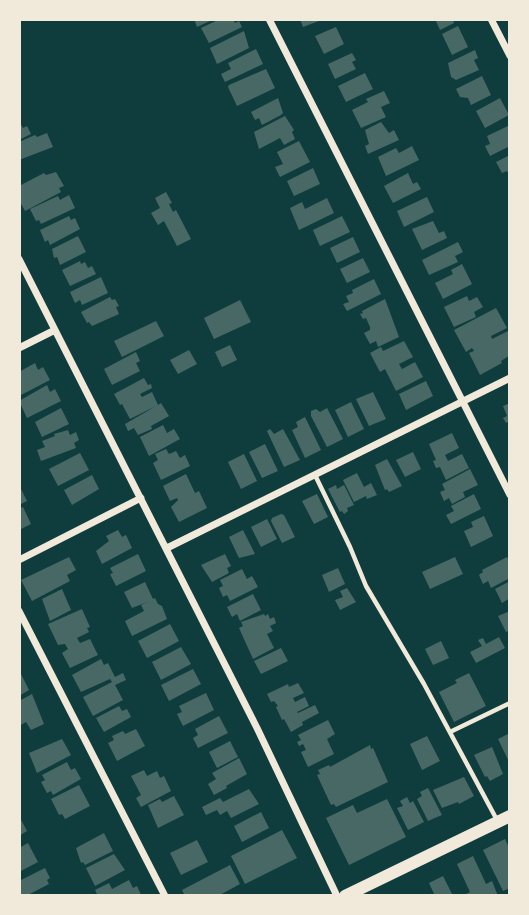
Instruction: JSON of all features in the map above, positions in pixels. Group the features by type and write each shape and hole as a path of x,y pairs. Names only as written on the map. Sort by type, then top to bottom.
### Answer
{"main road":[{"path":"345,896 504,819"}],"street":[{"path":"269,19 510,495"},
{"path":"491,19 510,56"},
{"path":"19,258 257,728 337,896"},
{"path":"19,348 55,330"},
{"path":"167,548 510,378"},
{"path":"19,560 141,498"},
{"path":"19,611 165,896"}],"lane":[{"path":"315,475 366,586 450,732 504,819"},
{"path":"450,732 510,703"}],"building":[{"path":"194,19 214,19 197,27"},
{"path":"220,19 233,19 235,23 239,21 242,27 209,43 201,28"},
{"path":"300,19 324,19 303,27"},
{"path":"435,19 453,19 454,23 440,30"},
{"path":"458,26 468,47 452,55 442,34"},
{"path":"336,27 344,44 324,54 315,36"},
{"path":"244,31 249,48 217,64 210,48"},
{"path":"256,49 263,64 225,82 221,74 231,69 228,63"},
{"path":"475,50 478,58 474,60 479,70 456,80 451,77 448,63"},
{"path":"352,53 356,60 352,62 356,69 335,79 328,64"},
{"path":"266,69 275,88 237,106 229,85"},
{"path":"365,73 373,89 346,102 338,86"},
{"path":"482,76 491,95 471,105 468,98 460,97 456,89"},
{"path":"384,91 390,103 381,107 386,117 361,128 352,110 368,102 366,99"},
{"path":"278,98 283,113 281,115 262,125 259,118 255,120 251,112"},
{"path":"500,98 509,115 485,128 476,111"},
{"path":"285,116 294,130 292,132 295,139 284,145 280,138 259,149 254,132"},
{"path":"19,121 23,128 27,126 31,134 19,140"},
{"path":"381,122 389,133 394,130 399,140 368,154 365,146 369,144 365,130"},
{"path":"510,125 510,146 490,156 485,146 490,144 487,136"},
{"path":"47,133 53,147 19,160 19,142"},
{"path":"299,141 310,162 280,177 275,167 283,164 277,152"},
{"path":"412,146 419,160 386,176 378,157 396,148 399,153"},
{"path":"510,155 510,176 507,171 502,173 496,162"},
{"path":"313,168 320,184 294,196 287,181"},
{"path":"56,172 64,186 59,188 61,192 25,211 19,200 19,186 44,173 46,175"},
{"path":"408,173 413,184 417,182 421,189 393,203 384,186"},
{"path":"166,192 173,212 176,210 191,239 177,246 164,221 158,225 151,213 160,208 155,198"},
{"path":"69,195 75,208 41,224 39,220 36,221 30,209 58,196 60,200"},
{"path":"427,197 434,212 404,227 397,211"},
{"path":"327,198 334,213 299,230 290,208 302,202 305,209"},
{"path":"69,216 71,220 75,218 80,229 50,245 48,240 45,242 40,230"},
{"path":"342,216 350,232 320,246 313,230"},
{"path":"433,221 439,233 444,231 447,238 422,250 412,229"},
{"path":"78,236 86,252 60,265 57,257 54,258 52,249"},
{"path":"353,237 360,252 337,263 330,248"},
{"path":"458,242 463,252 455,256 458,262 429,275 422,260"},
{"path":"363,258 370,272 347,283 340,269"},
{"path":"80,261 81,264 85,262 88,268 92,266 96,274 70,286 62,270"},
{"path":"462,264 472,284 443,299 435,283 453,274 451,270"},
{"path":"101,277 108,293 82,305 80,300 75,303 70,292"},
{"path":"374,279 381,294 347,311 343,304 349,302 346,296"},
{"path":"467,296 469,301 477,297 483,307 474,312 476,317 454,327 444,307"},
{"path":"110,297 115,299 119,306 116,307 119,314 92,326 87,323 81,312"},
{"path":"385,299 399,337 378,347 376,341 370,344 364,333 370,330 370,327 366,318 363,319 360,314"},
{"path":"240,300 251,322 214,339 204,318"},
{"path":"496,308 507,328 491,336 492,339 510,330 510,355 501,361 502,363 480,375 469,353 474,351 472,348 466,352 454,330"},
{"path":"156,321 164,336 122,357 114,341"},
{"path":"404,341 413,357 399,364 402,369 415,362 423,377 396,391 385,369 380,372 370,353 381,347 383,351"},
{"path":"230,345 237,360 222,367 215,352"},
{"path":"189,350 197,364 178,374 170,360"},
{"path":"136,352 140,361 136,363 140,371 112,385 104,369"},
{"path":"35,363 38,370 43,367 50,380 19,396 19,372"},
{"path":"144,378 152,388 140,394 142,397 152,392 158,405 161,403 169,416 151,426 152,429 138,435 134,428 128,431 125,424 156,406 130,419 114,394"},
{"path":"426,381 433,396 406,410 399,394"},
{"path":"47,385 50,392 55,389 61,401 27,418 19,401"},
{"path":"373,392 386,419 369,426 356,399"},
{"path":"351,402 364,429 348,437 335,410"},
{"path":"510,403 510,421 506,423 503,418 507,416 503,406"},
{"path":"61,408 69,424 42,437 35,422"},
{"path":"327,408 343,439 327,447 311,411 316,409 320,412"},
{"path":"305,417 321,450 305,458 292,430 298,427 296,422"},
{"path":"163,425 167,433 174,429 180,439 149,456 140,437"},
{"path":"270,429 274,434 283,429 300,460 284,467 267,431"},
{"path":"68,430 70,435 76,432 79,440 74,443 76,448 41,461 37,450 45,447 42,441"},
{"path":"452,433 459,448 445,455 448,461 462,454 469,468 446,480 440,467 436,468 433,461 436,460 429,444"},
{"path":"265,444 278,471 262,478 249,452"},
{"path":"166,449 169,454 176,451 180,458 185,455 190,466 161,480 153,463 158,460 155,454"},
{"path":"413,452 421,469 405,477 396,460"},
{"path":"80,453 89,470 58,486 49,469"},
{"path":"244,454 257,481 241,489 228,462"},
{"path":"387,459 402,486 389,492 385,490 375,465"},
{"path":"470,469 478,485 463,492 465,497 452,504 449,498 444,501 440,492 445,490 442,484"},
{"path":"357,473 364,487 371,483 377,495 367,499 366,496 354,502 343,480"},
{"path":"186,474 195,493 199,491 207,508 179,522 171,507 178,500 177,498 170,501 163,486"},
{"path":"92,475 99,489 72,505 64,490"},
{"path":"19,485 27,501 19,505"},
{"path":"336,485 337,489 344,485 354,505 347,508 348,511 344,514 340,512 328,489"},
{"path":"317,494 328,517 314,524 302,501"},
{"path":"474,494 481,509 451,524 446,515 454,511 451,506"},
{"path":"23,507 31,524 19,530 19,509"},
{"path":"281,514 295,537 282,543 271,521"},
{"path":"484,516 493,536 471,547 464,531 473,527 471,522"},
{"path":"267,519 277,539 261,547 251,527"},
{"path":"118,530 122,537 126,535 132,548 102,564 96,551 109,541 106,536"},
{"path":"243,530 255,554 239,558 229,537"},
{"path":"138,554 146,571 116,586 110,568"},
{"path":"225,554 231,566 227,568 229,573 212,582 201,565"},
{"path":"69,557 76,570 67,575 70,581 32,601 21,580"},
{"path":"455,557 463,574 430,589 422,572"},
{"path":"507,557 510,562 510,578 491,588 488,581 483,584 479,575 482,570"},
{"path":"338,568 345,584 329,592 322,575"},
{"path":"242,569 247,579 252,576 258,587 230,601 227,595 223,597 219,588 223,586 220,580"},
{"path":"510,581 510,598 502,603 495,589"},
{"path":"145,582 153,599 162,606 167,619 132,636 125,621 144,611 141,605 150,601 132,608 124,592"},
{"path":"347,588 356,602 340,610 335,600 343,597 340,591"},
{"path":"62,589 71,610 50,621 42,599"},
{"path":"253,594 261,610 240,621 237,614 232,617 227,607"},
{"path":"82,609 90,627 87,628 89,632 77,638 80,643 90,639 98,655 70,668 62,653 68,649 65,644 58,645 48,624"},
{"path":"510,611 510,630 506,632 498,616"},
{"path":"268,614 270,619 274,617 276,623 270,626 273,631 267,634 274,648 253,659 239,628 243,626 241,622"},
{"path":"170,624 179,641 147,658 138,641"},
{"path":"499,637 505,648 476,663 470,652 482,646 478,640 483,638 486,644"},
{"path":"441,641 449,658 433,665 425,649"},
{"path":"181,647 191,664 161,680 152,662"},
{"path":"281,648 288,661 261,674 254,661"},
{"path":"101,659 104,665 108,663 115,677 123,673 126,680 115,685 123,700 93,716 83,697 112,682 110,679 81,692 72,675"},
{"path":"193,669 201,684 169,701 161,685"},
{"path":"469,673 486,706 454,722 439,692"},
{"path":"21,674 29,690 19,696 19,675"},
{"path":"298,683 304,693 293,698 295,702 305,697 309,706 297,712 315,705 319,713 291,732 284,719 282,720 276,707 278,706 274,701 271,702 267,694 288,684 289,687"},
{"path":"206,693 214,710 183,726 177,714 182,712 179,706"},
{"path":"32,694 44,724 31,730 26,722 19,726 19,701"},
{"path":"119,706 122,711 127,709 131,717 104,732 96,718"},
{"path":"219,716 228,733 198,748 193,738 198,735 195,729"},
{"path":"328,720 335,734 327,739 334,754 308,767 301,752 306,750 303,744 299,746 297,742 301,740 298,735"},
{"path":"136,729 145,746 117,761 108,743 114,740 112,736"},
{"path":"510,733 510,764 498,739"},
{"path":"427,736 440,761 422,770 410,744"},
{"path":"62,739 71,755 37,773 29,753"},
{"path":"230,741 238,757 217,768 209,752"},
{"path":"370,745 388,782 336,807 331,805 317,775 320,774 318,770 329,765 330,767"},
{"path":"492,747 503,774 490,781 485,777 474,755"},
{"path":"239,758 247,774 214,795 208,784 216,779 212,773"},
{"path":"67,762 71,770 75,768 81,779 53,795 51,791 47,793 41,782 45,780 42,775"},
{"path":"144,770 147,776 157,771 160,778 164,776 171,791 141,807 136,798 141,795 131,776"},
{"path":"464,777 474,796 459,804 458,802 442,808 433,790"},
{"path":"79,785 90,806 65,819 62,814 59,815 51,799"},
{"path":"428,788 442,815 428,821 417,799 422,796 420,792"},
{"path":"249,789 259,804 231,818 227,811 220,815 217,810 206,815 202,807 220,798 223,802"},
{"path":"174,796 184,815 158,828 148,805"},
{"path":"407,797 410,803 413,801 424,822 408,830 397,808 403,806 400,801"},
{"path":"387,799 406,837 349,865 326,818 353,805 357,813"},
{"path":"261,812 269,828 242,842 234,826"},
{"path":"19,816 27,831 19,836"},
{"path":"282,830 297,858 245,884 231,856"},
{"path":"104,833 113,851 85,865 81,863 76,848"},
{"path":"505,839 510,850 510,888 503,891 483,850"},
{"path":"197,840 208,862 181,875 170,853"},
{"path":"28,843 38,862 19,872 19,848"},
{"path":"114,854 125,870 95,886 86,868"},
{"path":"473,856 486,884 492,881 498,896 462,896 470,892 457,864"},
{"path":"230,865 240,884 218,896 185,896 182,890"},
{"path":"45,868 50,878 47,880 49,884 21,896 19,881"},
{"path":"443,876 453,896 435,896 429,883"},
{"path":"129,880 133,888 137,886 141,895 98,896 95,890 109,883 112,889"}]}
